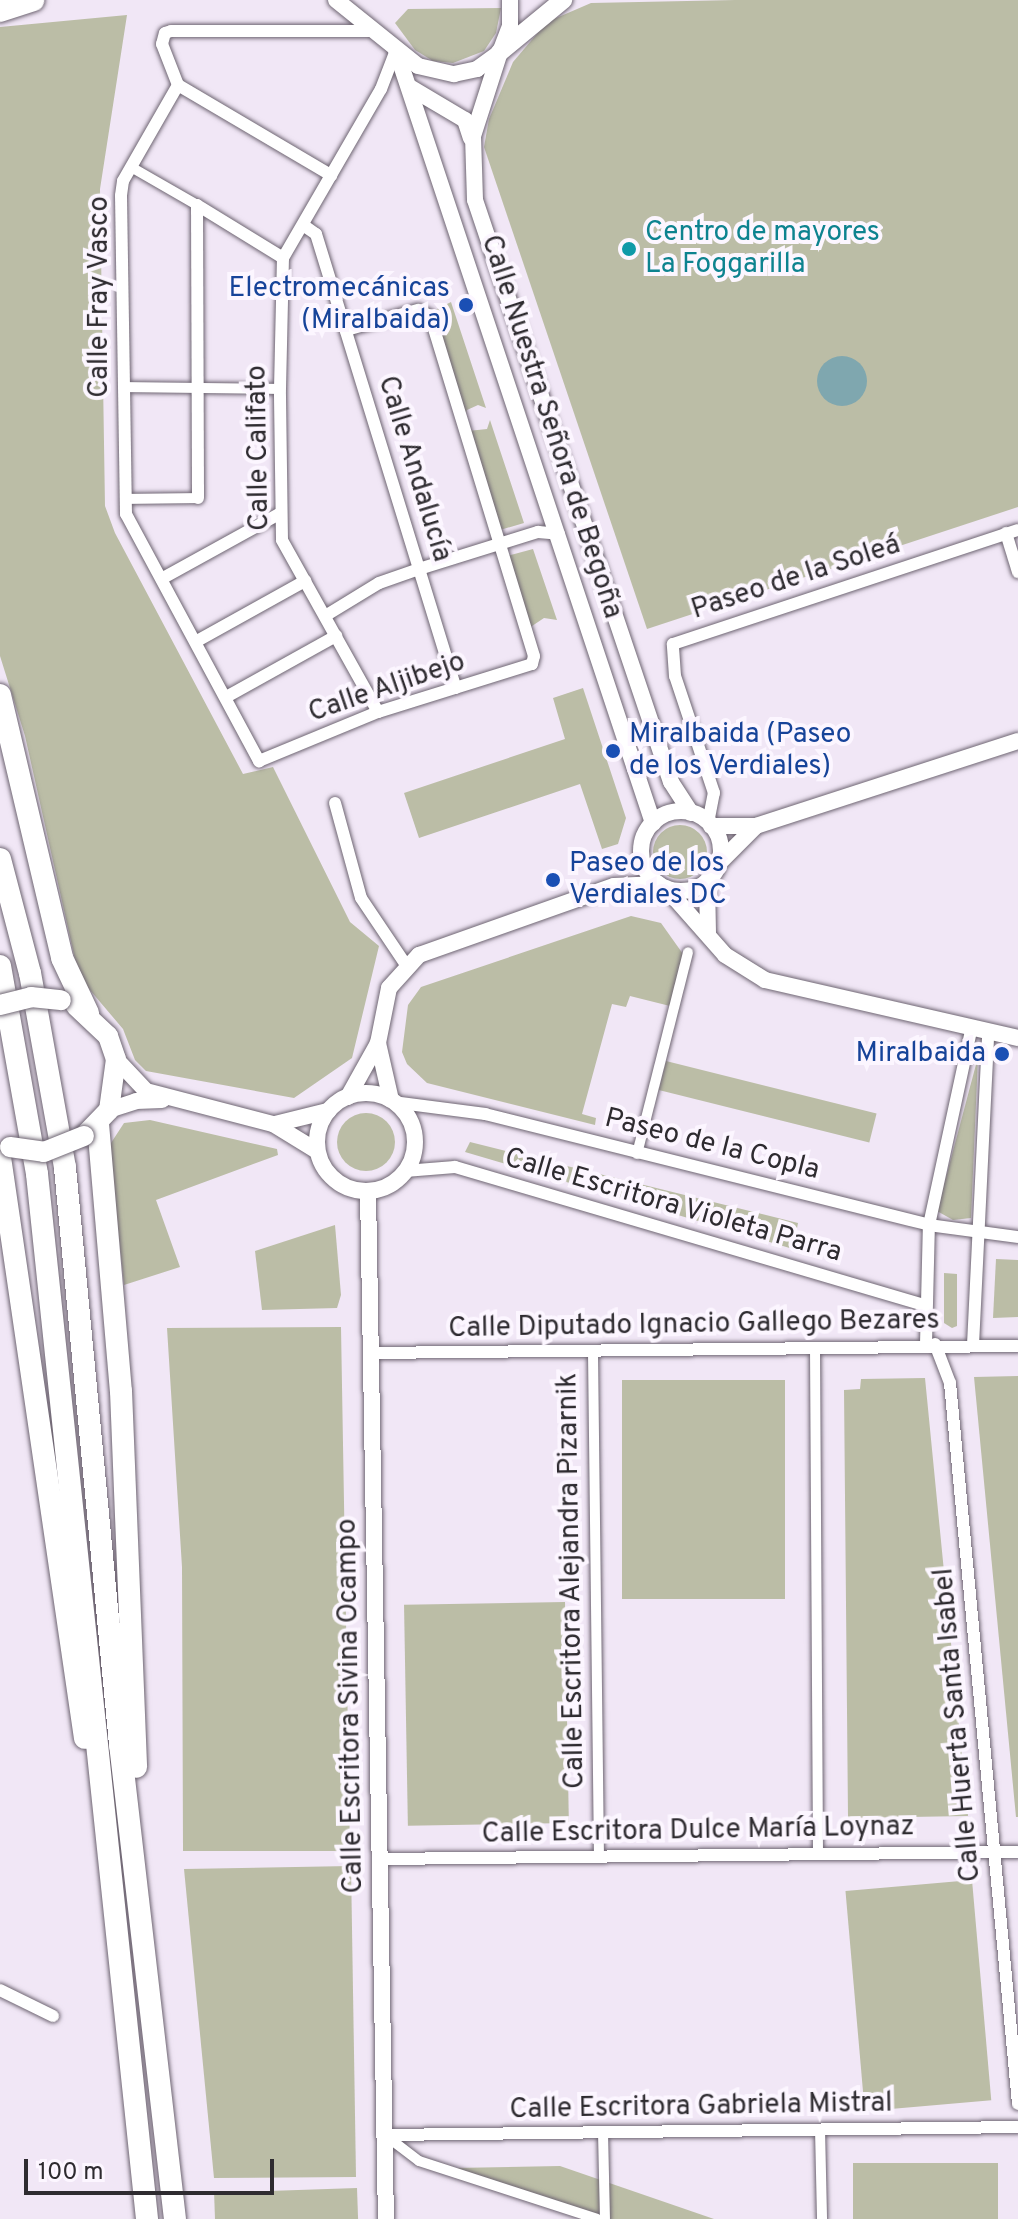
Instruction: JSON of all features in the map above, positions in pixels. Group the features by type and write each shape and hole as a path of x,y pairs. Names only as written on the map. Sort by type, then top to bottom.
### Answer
{"highway":[{"path":"0,11 33,0"},
{"path":"0,695 40,870 70,982 88,1013"},
{"path":"0,753 40,870"},
{"path":"0,859 30,973 65,1168 120,1744 175,2219"},
{"path":"0,966 37,1174 147,2219"},
{"path":"97,1123 121,1391 139,1893"},
{"path":"3,1149 11,1237 78,1704 114,1895"},
{"path":"0,1275 11,1237"}],"main road":[{"path":"0,4 26,0"},
{"path":"500,52 563,0"},
{"path":"0,1005 31,997 61,1000 88,1013 108,1036 116,1059 97,1123 44,1152 3,1149"}],"street":[{"path":"336,0 380,32 396,50 428,70 454,74 477,69 500,52"},
{"name":"Calle Nuestra Señora de Begoña","path":"510,0 510,26 478,113 472,150 475,200 671,782 691,813"},
{"path":"331,175 178,85 162,44 171,31 380,32"},
{"name":"Calle Nuestra Señora de Begoña","path":"396,50 429,138 653,823"},
{"name":"Calle Califato","path":"378,712 282,540 279,514 283,258 381,89 396,50"},
{"name":"Calle Fray Vasco","path":"178,85 131,167 121,196 126,514 228,696 252,756 259,761"},
{"path":"381,89 411,88 457,115 469,127 472,150"},
{"path":"429,138 439,117 457,115"},
{"path":"131,167 283,258"},
{"path":"125,499 198,498 197,205"},
{"name":"Calle Andalucía","path":"303,225 316,234 456,688"},
{"path":"346,330 418,310 430,316 500,544"},
{"path":"124,387 280,389"},
{"path":"163,578 279,514"},
{"path":"325,616 379,583 538,532 559,534"},
{"path":"1012,532 1018,572"},
{"name":"Paseo de la Soleá","path":"710,824 714,793 675,676 673,644 1012,532"},
{"name":"Calle Aljibejo","path":"259,761 378,712 532,664 500,544"},
{"path":"197,641 305,581"},
{"path":"228,696 336,636"},
{"path":"614,886 641,857 653,823 664,815 691,813 710,824 756,826 1018,741"},
{"path":"335,803 361,898 406,965"},
{"path":"710,824 720,851 718,864"},
{"path":"348,1097 378,1043 389,988 406,965 439,945 614,886 662,886 687,890 707,881 718,864 756,826"},
{"path":"641,857 662,886 708,937 735,963 765,980 979,1032 1018,1038"},
{"path":"707,881 708,937"},
{"path":"637,1154 688,952"},
{"path":"973,1345 979,1032"},
{"name":"Calle Huerta Santa Isabel","path":"979,1032 929,1225 924,1305 930,1344 950,1383 1018,2104"},
{"path":"116,1059 146,1091 273,1124 317,1151 330,1176 368,1191 382,1188 405,1171 414,1134 392,1101 378,1043"},
{"path":"317,1151 320,1123 328,1111 348,1097 370,1093 392,1101"},
{"path":"97,1123 136,1101 176,1101"},
{"name":"Paseo de la Copla","path":"392,1101 485,1114 929,1225 1018,1237"},
{"path":"273,1124 328,1111"},
{"name":"Calle Escritora Violeta Parra","path":"405,1171 455,1167 924,1305"},
{"name":"Calle Escritora Sivina Ocampo","path":"368,1191 386,2219"},
{"name":"Calle Diputado Ignacio Gallego Bezares","path":"370,1353 593,1352 930,1344 1018,1346"},
{"path":"815,1347 818,1854"},
{"name":"Calle Escritora Alejandra Pizarnik","path":"593,1352 599,1857"},
{"name":"Calle Escritora Dulce María Loynaz","path":"380,1859 1018,1852"},
{"path":"0,1990 53,2016"},
{"name":"Calle Escritora Gabriela Mistral","path":"385,2135 1018,2127"},
{"path":"820,2129 822,2219"},
{"path":"603,2132 605,2219"},
{"path":"385,2135 419,2161 597,2219"}],"green space":[{"path":"1018,0 1018,507 647,629 484,147 489,119 513,62 547,22 591,3"},
{"path":"501,8 496,33 484,51 453,63 433,61 415,50 395,23 408,9"},
{"path":"127,15 100,189 105,506 115,533 243,774 273,767 350,922 379,946 352,1058 294,1098 146,1071 135,1060 123,1029 84,983 76,964 25,736 0,656 0,27"},
{"path":"451,302 486,408 478,405 467,410 464,419 431,312"},
{"path":"490,420 524,523 500,530 468,431 487,429"},
{"path":"533,549 557,620 544,618 529,628 507,556"},
{"path":"583,688 626,818 618,844 602,849 580,784 419,838 404,793 565,739 553,698"},
{"path":"680,825 699,833 707,852 699,871 680,879 661,871 653,852 661,833"},
{"path":"631,916 661,923 683,954 670,1006 630,996 626,1007 612,1004 582,1114 596,1118 595,1125 427,1083 407,1064 402,1052 408,1005 421,987"},
{"path":"978,1057 971,1218 953,1220 937,1211"},
{"path":"666,1061 877,1113 869,1143 659,1090"},
{"path":"366,1113 387,1121 395,1142 387,1163 366,1171 345,1163 337,1142 345,1121"},
{"path":"150,1120 277,1149 278,1155 156,1200 180,1267 124,1285 109,1146 124,1123"},
{"path":"470,1142 798,1223 793,1249 465,1152"},
{"path":"335,1225 341,1295 337,1308 262,1310 255,1251"},
{"path":"996,1259 1018,1260 1018,1317 993,1318"},
{"path":"944,1273 957,1274 957,1326 952,1328 944,1323"},
{"path":"341,1327 350,1851 183,1851 182,1567 167,1328"},
{"path":"1018,1376 1018,1817 1016,1817 974,1377"},
{"path":"925,1378 968,1816 848,1818 844,1390 860,1389 861,1379"},
{"path":"622,1380 785,1380 785,1599 622,1599"},
{"path":"565,1602 569,1823 408,1826 404,1605"},
{"path":"351,1866 356,2177 214,2178 184,1869"},
{"path":"972,1880 991,2100 865,2111 845,1891"},
{"path":"853,2163 998,2163 998,2219 853,2219"},
{"path":"560,2166 714,2219 602,2219 454,2168"},
{"path":"357,2188 358,2219 215,2219 214,2193"}],"water":[{"path":"842,356 860,363 867,381 860,399 842,406 824,399 817,381 824,363"}],"place":[{"name":"Centro de mayores La Foggarilla","path":"629,249"},
{"name":"Electromecánicas (Miralbaida)","path":"466,305"},
{"name":"Miralbaida (Paseo de los Verdiales)","path":"613,751"},
{"name":"Paseo de los Verdiales DC","path":"553,880"},
{"name":"Miralbaida","path":"1002,1054"}]}
